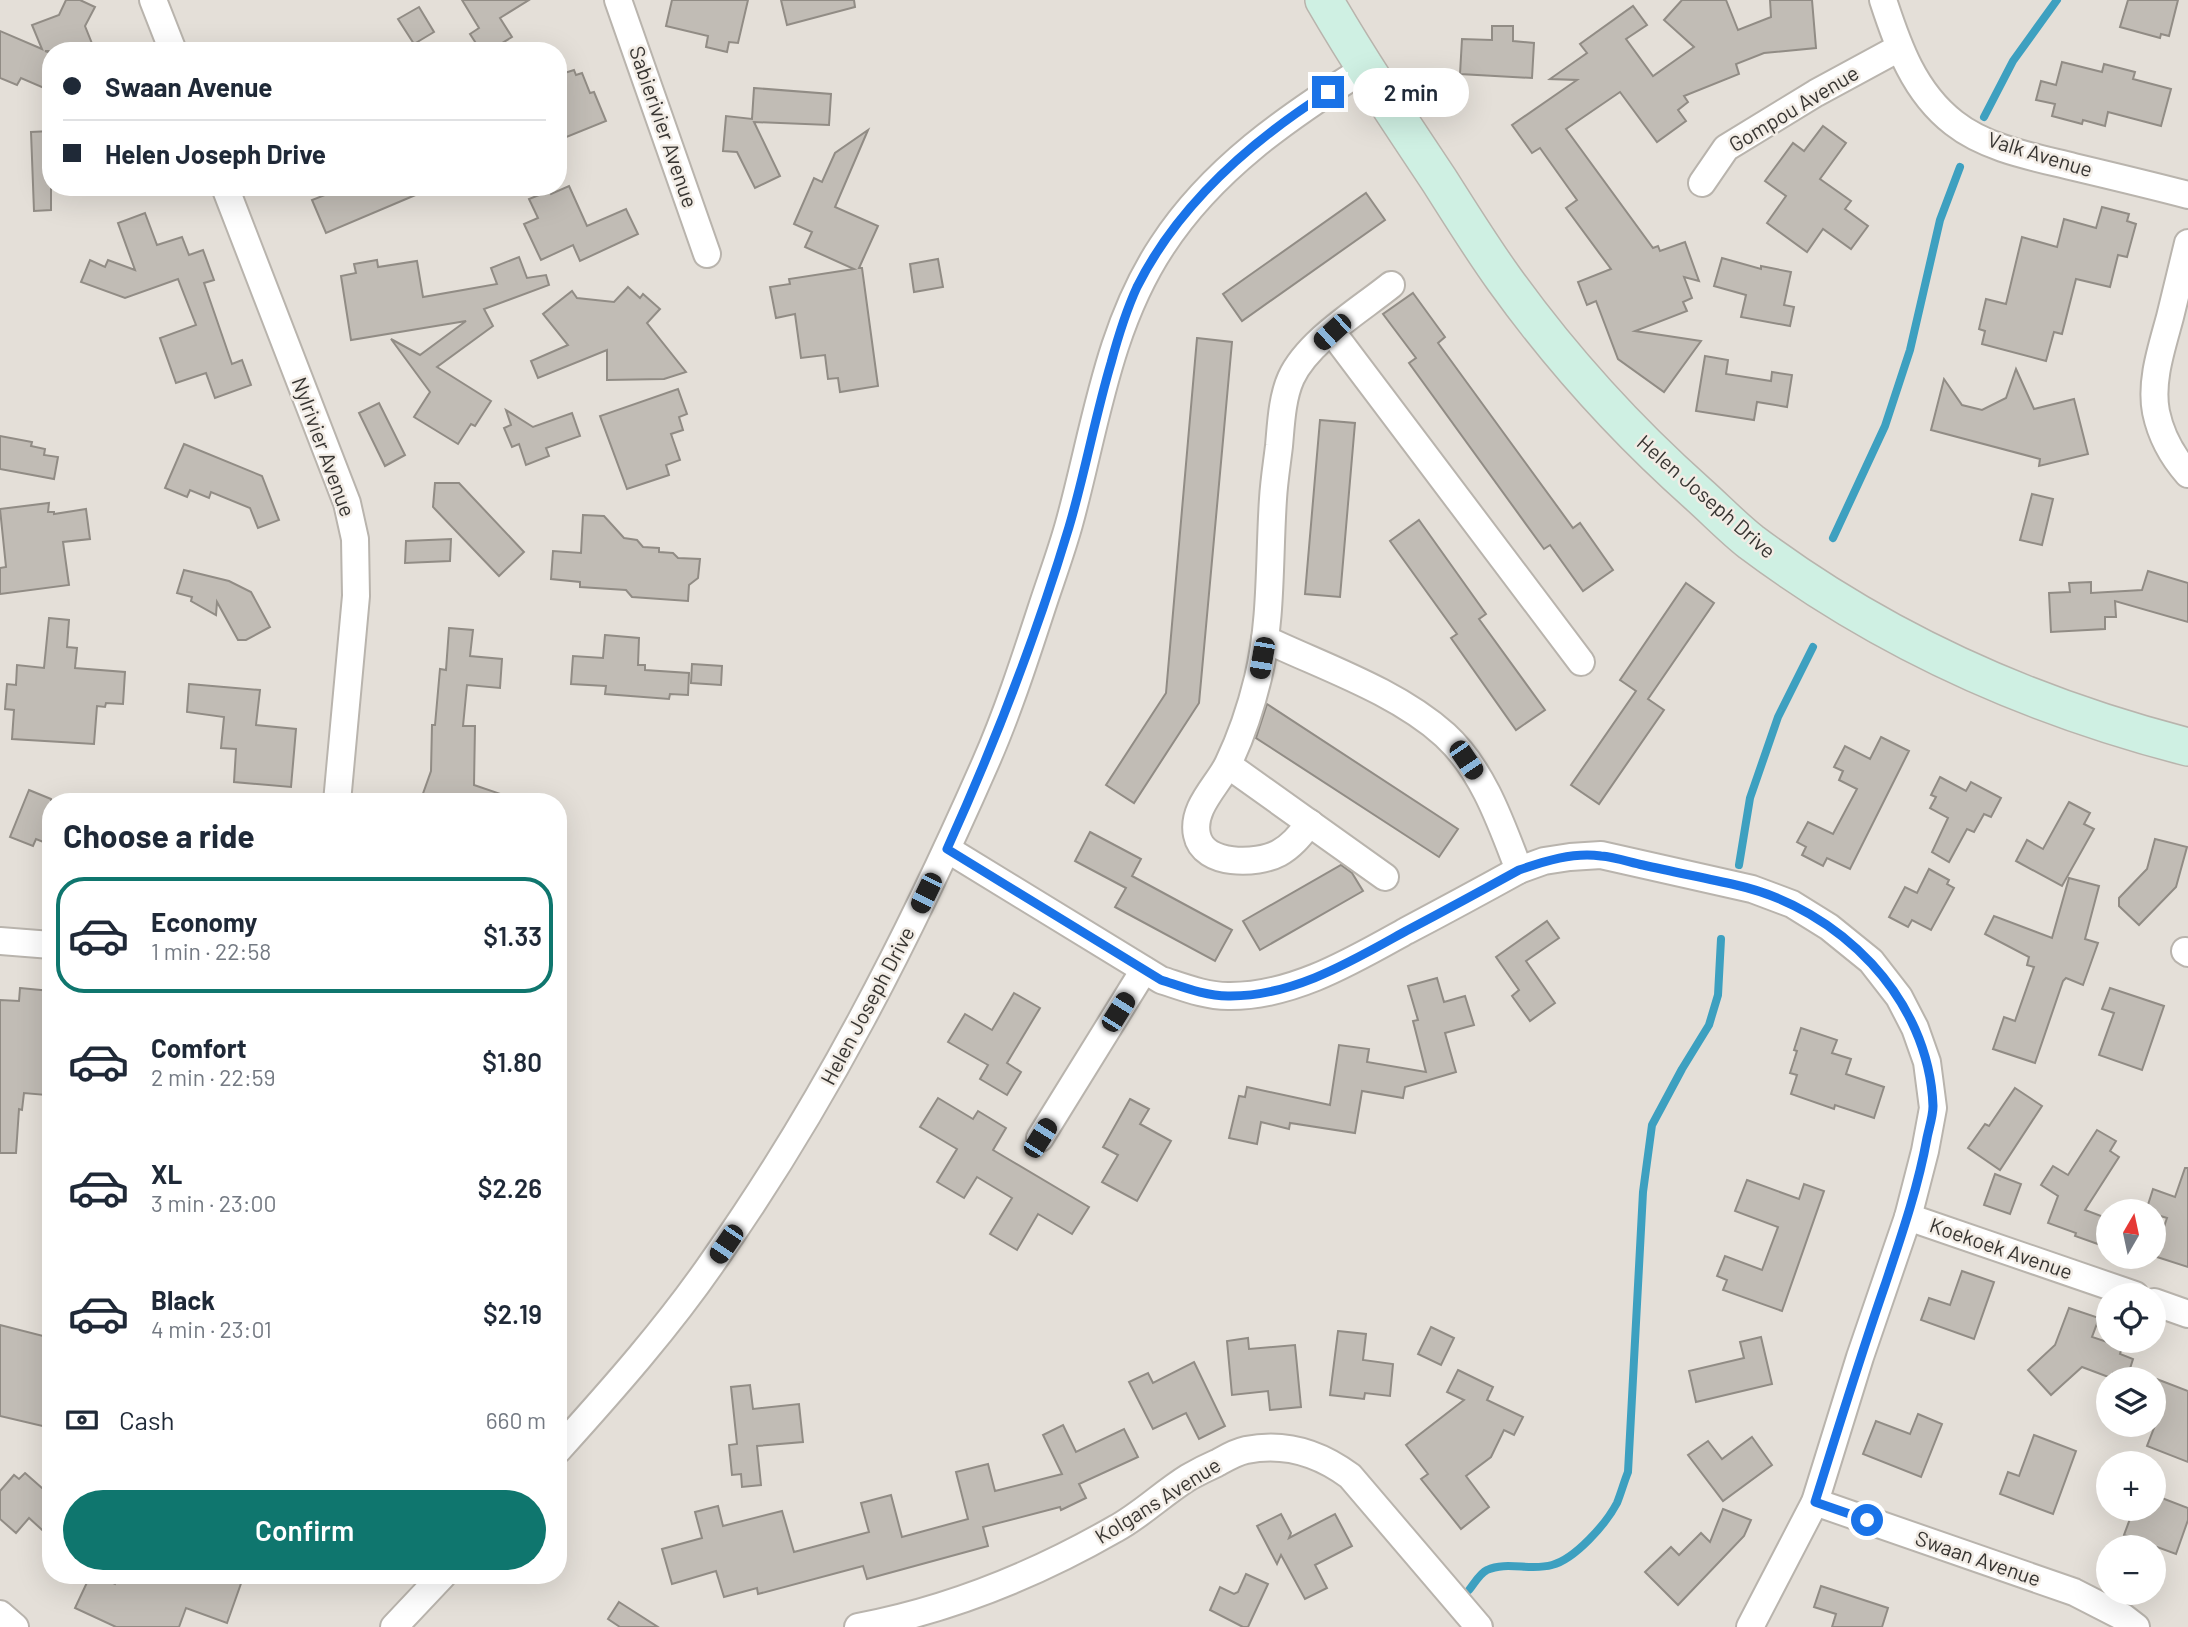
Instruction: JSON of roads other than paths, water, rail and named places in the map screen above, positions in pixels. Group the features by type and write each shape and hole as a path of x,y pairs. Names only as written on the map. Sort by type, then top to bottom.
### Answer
{"street":[{"path":"153,0 169,42"},
{"name":"Sabierivier Avenue","path":"618,0 707,254"},
{"name":"Helen Joseph Drive","path":"1324,0 1364,69 1505,280 1568,361 1650,452 1749,540 1850,610 1935,656 2036,700 2134,733 2188,747"},
{"name":"Valk Avenue","path":"1883,0 1899,48 1921,87 1955,124 1980,138 2032,156 2188,195"},
{"name":"Gompou Avenue","path":"1702,183 1726,148 1816,93 1899,48"},
{"name":"Helen Joseph Drive","path":"567,1440 629,1370 713,1263 778,1166 885,979 988,758 1024,661 1069,527 1121,328 1137,288 1163,244 1188,211 1223,173 1270,131 1364,69"},
{"name":"Nylrivier Avenue","path":"229,196 348,503 355,539 356,596 338,793"},
{"path":"2188,243 2159,360 2155,391 2155,411 2162,435 2175,459 2188,474"},
{"path":"1310,823 1280,853 1261,860 1239,862 1217,856 1203,848 1197,836 1196,823 1202,806 1228,765 1251,704 1265,639 1273,497 1290,379 1303,358 1391,285"},
{"path":"1332,332 1581,662"},
{"path":"1265,639 1411,709 1446,736 1484,787 1519,870"},
{"path":"1228,765 1385,877"},
{"path":"947,849 1161,980 1195,991 1227,996 1263,994 1311,979 1358,958 1519,870 1570,856 1601,855 1752,889 1792,904 1829,927 1871,961 1899,997 1915,1028 1927,1062 1933,1108 1908,1217 1860,1357 1815,1502 1750,1627"},
{"path":"0,941 42,944"},
{"path":"1040,1138 1144,970"},
{"name":"Koekoek Avenue","path":"1908,1217 2099,1283"},
{"path":"2166,1306 2188,1314"},
{"name":"Kolgans Avenue","path":"858,1627 890,1621 966,1598 1046,1566 1118,1528 1188,1477 1242,1451 1284,1447 1307,1452 1331,1462 1350,1476 1479,1627"},
{"name":"Swaan Avenue","path":"1815,1502 2074,1592 2123,1617 2136,1627"},
{"path":"394,1627 435,1584"},
{"path":"0,1614 15,1627"}],"waterway":[{"path":"1984,117 2013,61 2057,0"},
{"path":"1833,538 1885,426 1910,350 1940,220 1960,167"},
{"path":"1739,865 1750,798 1778,717 1813,647"},
{"path":"1469,1590 1482,1574 1494,1567 1544,1567 1570,1556 1589,1540 1617,1503 1628,1472 1643,1192 1652,1125 1709,1025 1718,995 1721,939"}]}
